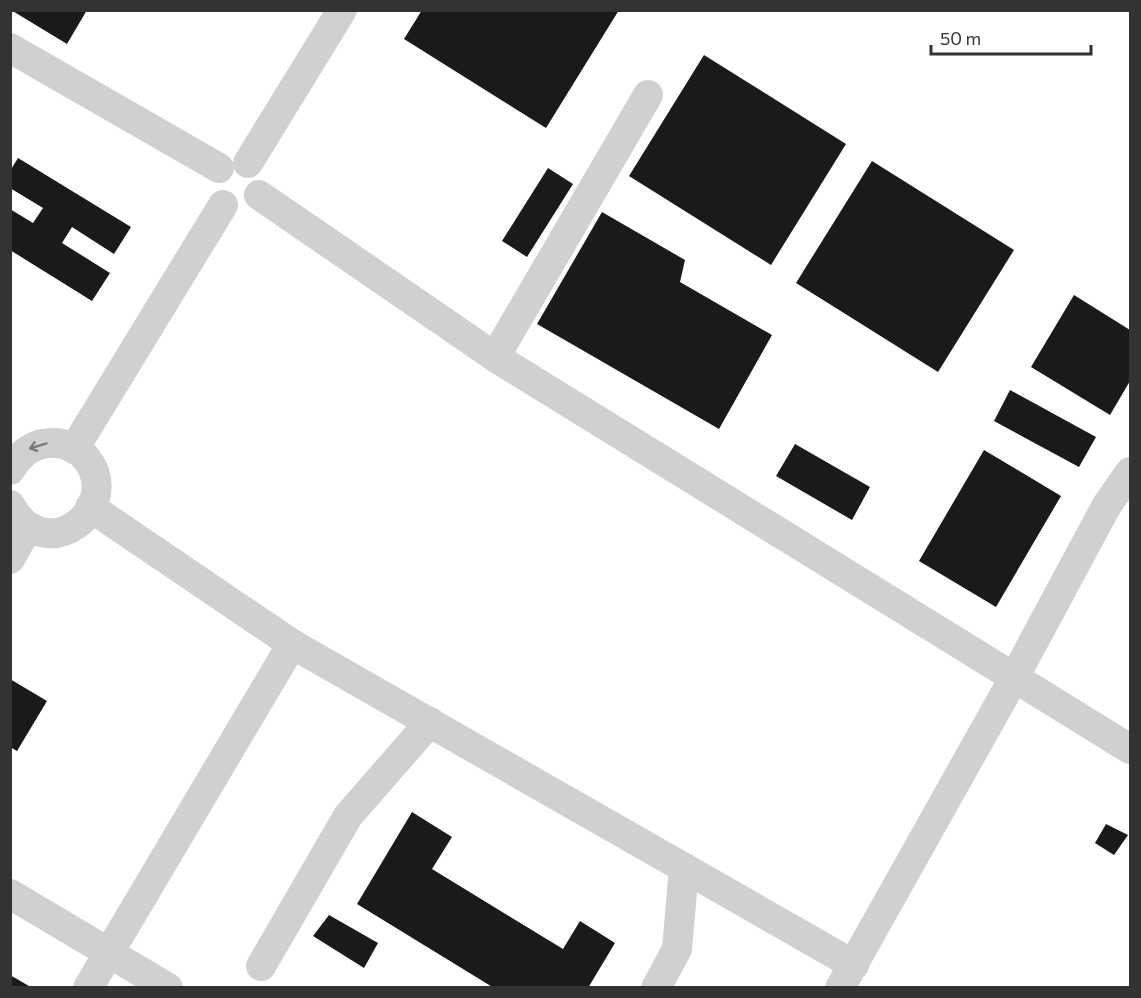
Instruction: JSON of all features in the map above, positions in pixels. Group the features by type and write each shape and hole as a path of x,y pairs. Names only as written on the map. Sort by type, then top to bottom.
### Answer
{"lane":[{"path":"248,163 342,10"},
{"path":"10,48 219,168"},
{"path":"495,357 648,96"},
{"path":"232,159 241,159 256,168 262,184 258,195 250,204 243,208 236,208 223,205 215,197 212,189 214,173 219,168 224,162 232,159"},
{"path":"258,195 495,357 1131,749"},
{"path":"74,449 223,205"},
{"path":"10,559 19,516 41,532 56,533 71,529 83,520 97,494 92,465 82,454 56,442 27,449 12,466"},
{"path":"90,507 292,644 684,868 847,976 1014,678 1107,505 1131,472"},
{"path":"88,987 292,644"},
{"path":"261,966 348,816 430,722"},
{"path":"656,987 677,950 684,868"},
{"path":"10,894 168,987"}],"building":[{"path":"11,10 87,10 67,44"},
{"path":"422,10 619,10 546,128 404,39"},
{"path":"704,55 846,144 771,265 629,176"},
{"path":"18,158 131,227 114,254 72,227 62,243 110,273 92,301 10,250 10,209 33,223 43,208 10,188 10,171"},
{"path":"872,161 1014,250 938,372 796,283"},
{"path":"548,168 573,184 527,257 502,241"},
{"path":"602,212 685,260 680,282 772,335 719,429 537,324"},
{"path":"1074,295 1130,330 1130,381 1110,415 1031,367"},
{"path":"1010,390 1096,437 1079,467 994,421"},
{"path":"795,444 870,487 852,520 776,476"},
{"path":"984,450 1061,496 996,607 919,561"},
{"path":"10,679 47,701 17,751 10,747"},
{"path":"412,812 452,837 432,869 563,949 580,921 615,943 588,988 494,988 357,904"},
{"path":"1106,824 1128,835 1114,855 1095,843"},
{"path":"329,915 378,943 364,968 313,936"},
{"path":"10,975 29,986 28,988 10,988"}]}
